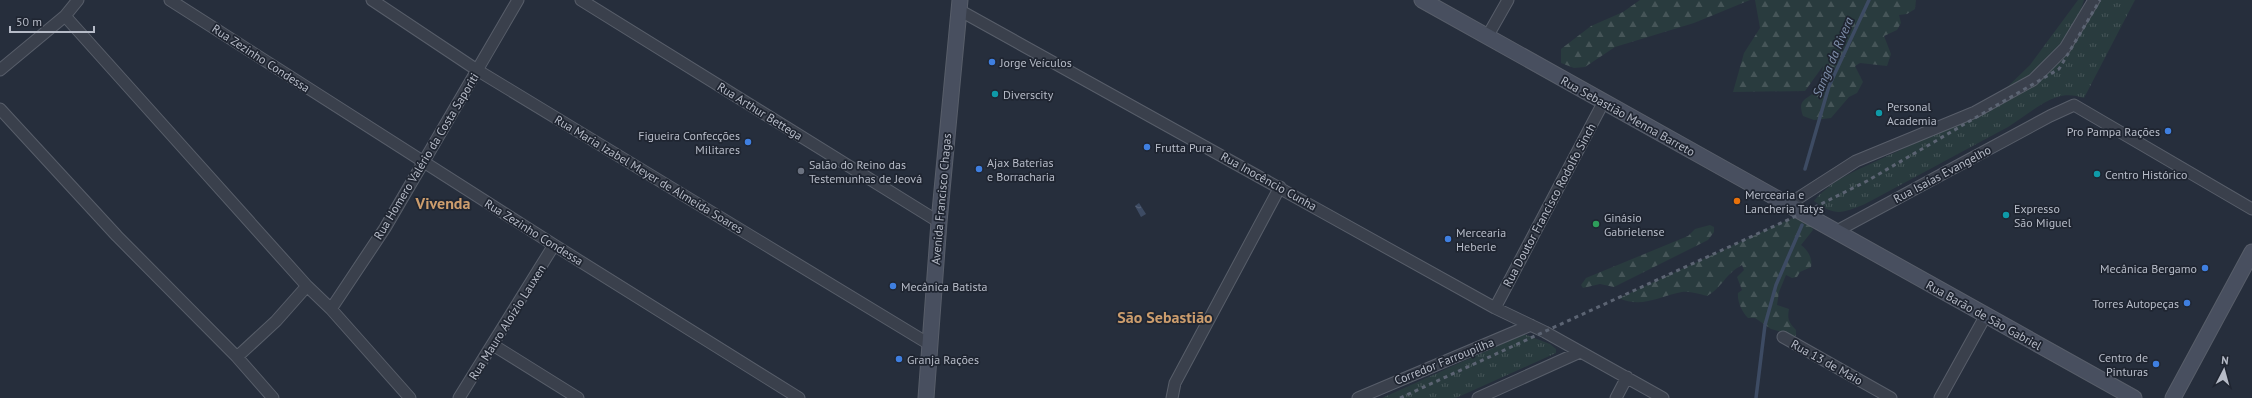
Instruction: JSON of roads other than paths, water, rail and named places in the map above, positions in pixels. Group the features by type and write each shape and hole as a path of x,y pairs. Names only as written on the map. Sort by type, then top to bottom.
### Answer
{"main road":[{"name":"Rua Sebastião Menna Barreto","path":"1422,0 1603,103 1789,204 1835,232"},
{"name":"Avenida Francisco Chagas","path":"923,397 959,5"},
{"name":"Rua Barão de São Gabriel","path":"1835,232 2134,398"},
{"path":"2173,398 2252,252"}],"street":[{"path":"0,70 65,16 78,0"},
{"name":"Rua Zezinho Condessa","path":"170,0 423,162 798,398"},
{"name":"Rua Maria Izabel Meyer de Almeida Soares","path":"372,0 477,70 929,344"},
{"name":"Rua Homero Valério da Costa Saporiti","path":"331,309 385,228 518,0"},
{"name":"Rua Arthur Bettega","path":"581,0 939,222"},
{"path":"1487,37 1508,0"},
{"path":"1789,204 1856,161 1975,112 2033,80 2065,48 2094,0"},
{"name":"Rua Inocêncio Cunha","path":"959,5 1495,308 1531,325 1663,398"},
{"path":"65,16 307,286 331,309 410,398"},
{"name":"Rua Doutor Francisco Rodolfo Sinch","path":"1495,308 1603,103"},
{"name":"Rua Isaías Evangelho","path":"1835,232 2050,116 2074,105 2252,209"},
{"path":"0,109 117,236 237,357 273,398"},
{"path":"1172,398 1175,383 1280,187"},
{"name":"Rua Mauro Aloízio Lauxen","path":"459,398 494,344 554,245"},
{"path":"237,357 276,321 307,286"},
{"path":"1940,398 1986,315"},
{"name":"Corredor Farroupilha","path":"1358,398 1531,325"},
{"name":"Rua 13 de Maio","path":"1783,337 1891,398"},
{"path":"494,344 578,398"},
{"path":"1478,398 1580,352"},
{"path":"1616,398 1627,377"}],"water":[{"path":"1139,203 1146,214 1141,217 1135,206"}],"waterway":[{"name":"Sanga da Rivera","path":"1805,169 1829,86 1869,0"},
{"name":"Sanga da Rivera","path":"1756,398 1765,325 1776,285 1802,225"}],"railway":[{"path":"1400,398 1805,212 1867,181 2059,69 2100,0"}],"place":[{"name":"Jorge Veículos","path":"992,62"},
{"name":"Diverscity","path":"995,94"},
{"name":"Personal Academia","path":"1879,113"},
{"name":"Pro Pampa Rações","path":"2168,131"},
{"name":"Figueira Confecções Militares","path":"748,142"},
{"name":"Frutta Pura","path":"1147,147"},
{"name":"Ajax Baterias e Borracharia","path":"979,169"},
{"name":"Salão do Reino das Testemunhas de Jeová","path":"801,171"},
{"name":"Centro Histórico","path":"2097,174"},
{"name":"Mercearia e Lancheria Tatys","path":"1737,201"},
{"name":"Expresso São Miguel","path":"2006,215"},
{"name":"Ginásio Gabrielense","path":"1596,224"},
{"name":"Mercearia Heberle","path":"1448,239"},
{"name":"Mecânica Bergamo","path":"2205,268"},
{"name":"Mecânica Batista","path":"893,286"},
{"name":"Torres Autopeças","path":"2187,303"},
{"name":"Granja Rações","path":"899,359"},
{"name":"Centro de Pinturas","path":"2156,364"}],"district":[{"name":"Vivenda","path":"443,203"},
{"name":"São Sebastião","path":"1165,317"}]}
